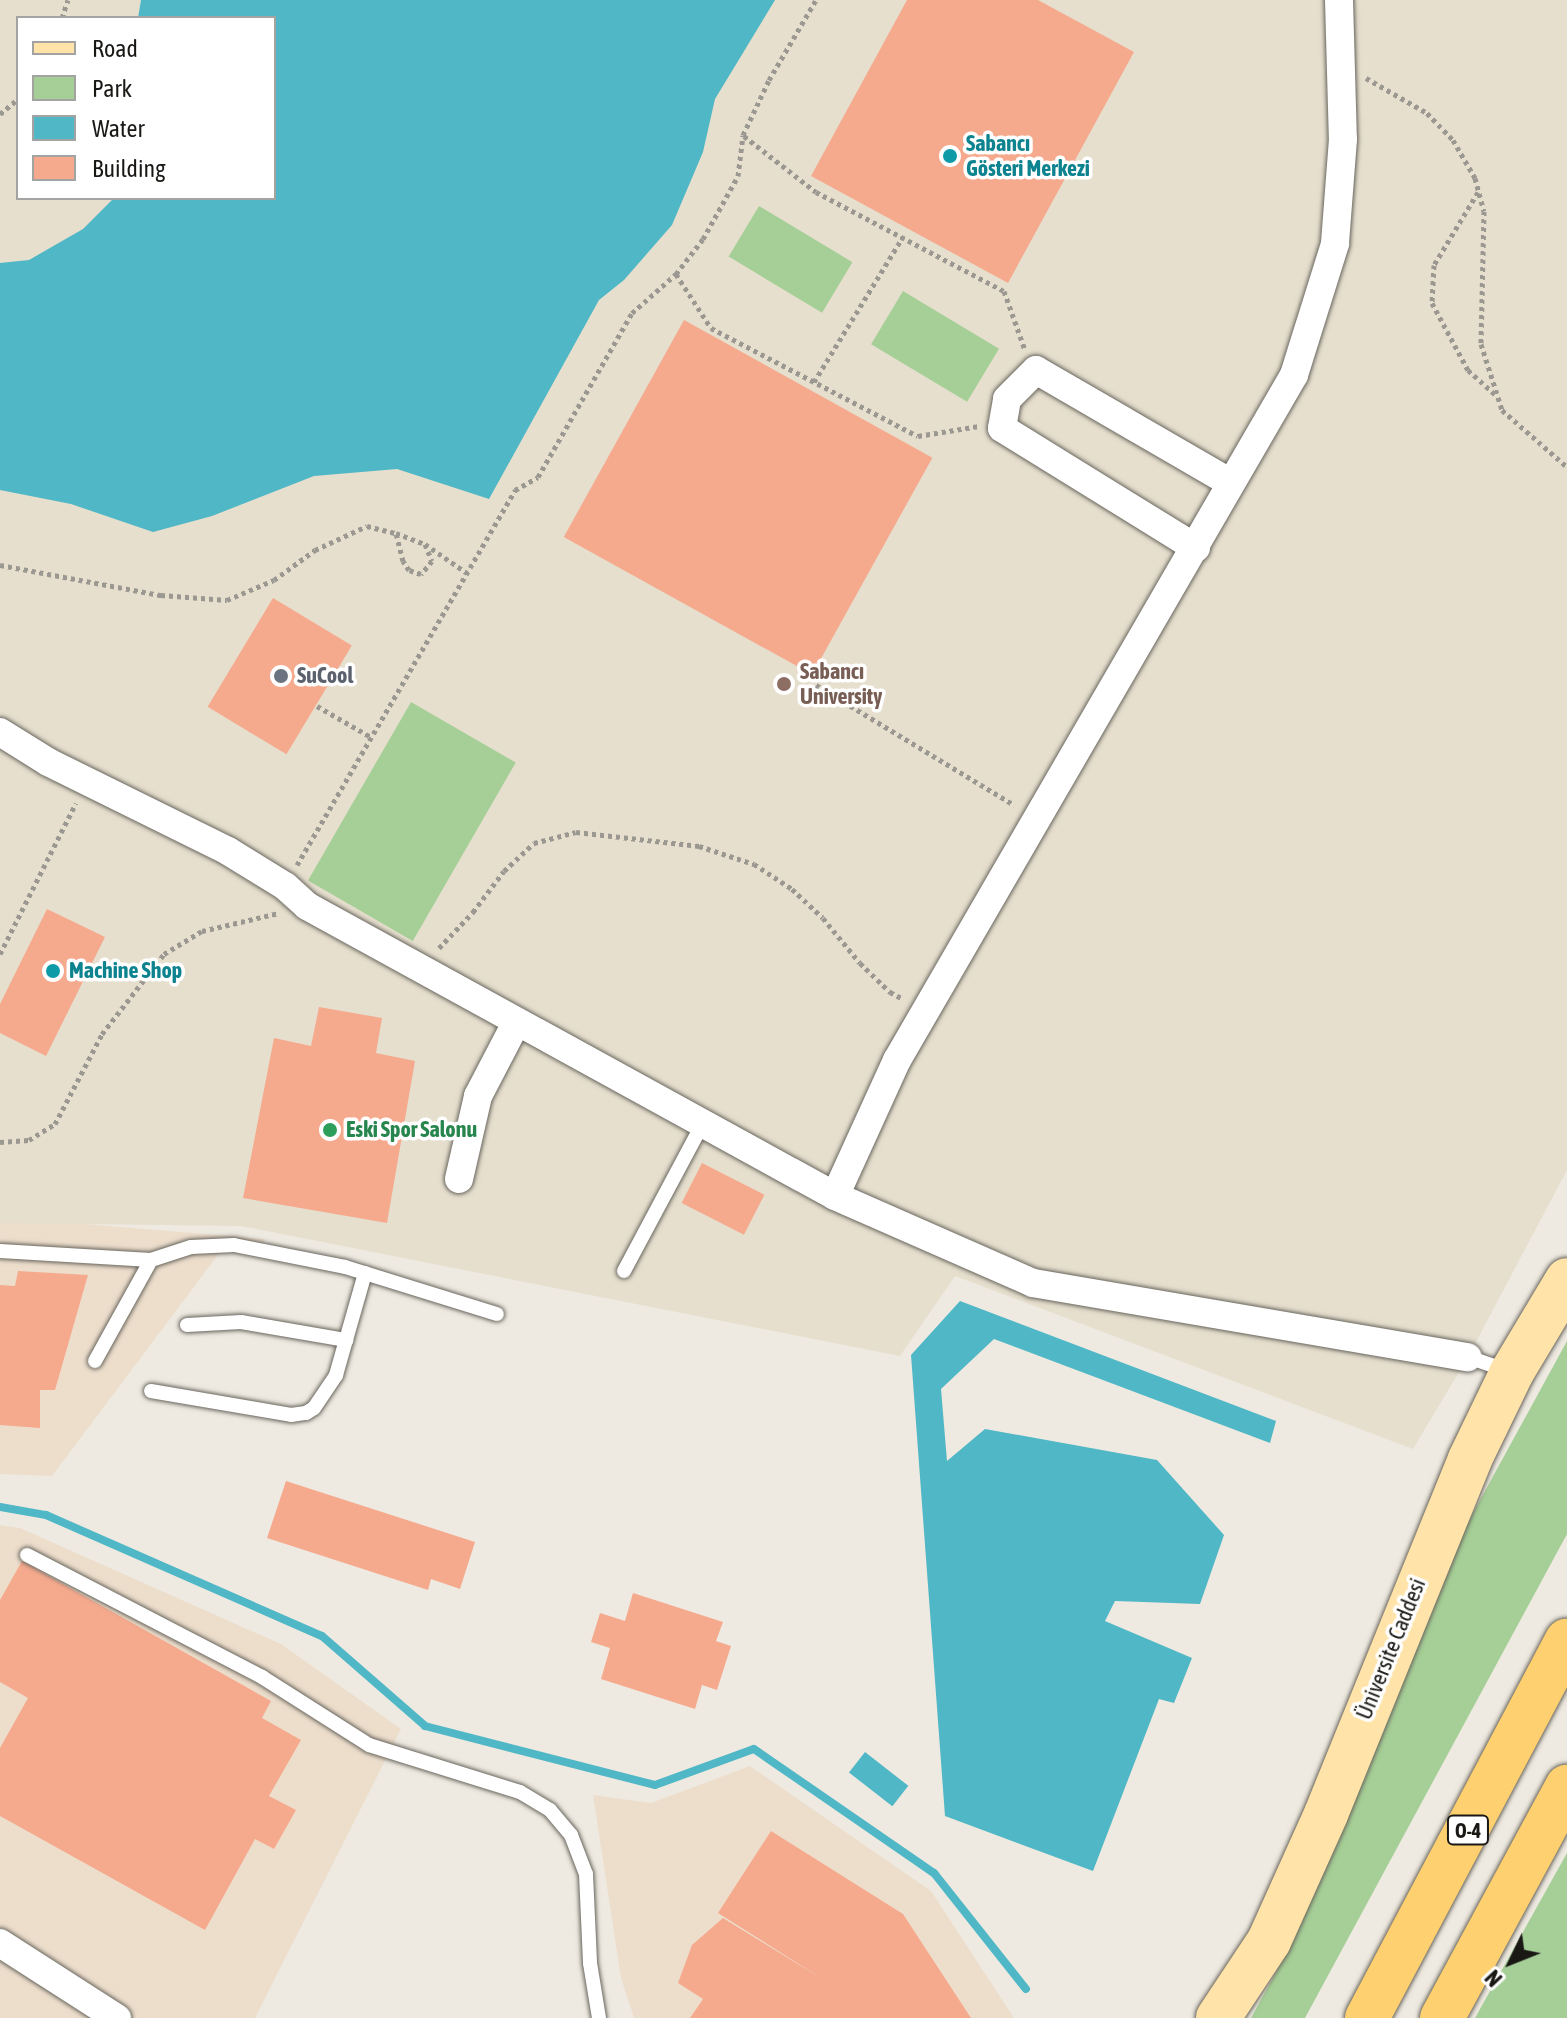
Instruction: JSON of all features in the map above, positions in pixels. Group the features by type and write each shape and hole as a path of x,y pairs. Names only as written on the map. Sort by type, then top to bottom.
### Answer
{"highway":[{"name":"O-4","path":"1367,2018 1567,1641"},
{"path":"1442,2018 1567,1787"}],"main road":[{"name":"Üniversite Caddesi","path":"1218,2018 1269,1941 1300,1875 1422,1569 1512,1372 1567,1280"}],"street":[{"path":"835,1196 897,1060 1294,375 1335,244 1343,139 1339,0"},
{"path":"1196,548 1002,428 1007,399 1036,370 1231,483"},
{"path":"0,732 87,781 228,851 285,886 307,906 835,1196 1033,1283 1468,1357"},
{"path":"459,1179 478,1096 516,1023"},
{"path":"0,1943 117,2018"}],"lane":[{"path":"624,1271 702,1125"},
{"path":"0,1251 151,1260 191,1247 234,1245 365,1273 497,1314"},
{"path":"95,1361 151,1260"},
{"path":"151,1391 299,1415 314,1408 330,1386 365,1273"},
{"path":"187,1325 241,1322 346,1340"},
{"path":"1468,1357 1512,1372"},
{"path":"27,1555 262,1677 369,1745 520,1792 550,1810 571,1835 586,1874 590,1963 599,2018"}],"path":[{"path":"285,886 515,490 538,477 632,313 676,274 703,239 738,176 743,135 769,80 816,0"},
{"path":"1341,68 1385,86 1427,113 1453,140 1478,191 1484,211 1481,344 1502,410 1567,467"},
{"path":"0,114 16,101"},
{"path":"743,135 816,192 1004,291 1036,370"},
{"path":"1478,191 1434,265 1432,303 1468,370 1498,398"},
{"path":"814,382 903,237"},
{"path":"676,274 711,328 918,436 992,423"},
{"path":"0,565 161,595 227,600 274,580 315,550 367,526 425,544 467,573"},
{"path":"396,533 403,561 409,570 421,574 432,561 425,544"},
{"path":"816,685 1036,818"},
{"path":"317,706 371,737"},
{"path":"0,954 87,781"},
{"path":"420,969 473,912 504,871 534,843 576,832 699,846 754,864 792,889 823,918 860,963 890,992 925,1010"},
{"path":"0,1142 29,1140 55,1124 102,1034 164,954 202,931 307,906"}],"shaded area":[{"name":"Sabancı University","path":"0,0 1567,0 1567,1170 1468,1357 1413,1449 955,1276 900,1356 241,1226 0,1223"},
{"path":"0,1217 265,1239 258,1256 221,1251 52,1476 0,1474"},
{"path":"0,1525 20,1528 281,1644 401,1729 255,2018 0,2018"},
{"path":"750,1766 931,1891 1014,2018 634,2018 621,1978 593,1795 651,1803"}],"green space":[{"path":"759,206 852,262 822,313 729,257"},
{"path":"903,291 999,349 967,402 871,344"},
{"path":"411,702 516,762 413,941 308,880"},
{"path":"1567,1341 1567,1534 1305,2018 1251,2018 1287,1952 1456,1544"},
{"path":"1567,1853 1567,2018 1475,2018"}],"water":[{"path":"141,0 775,0 715,99 703,152 672,225 624,280 599,300 489,499 397,469 314,476 212,516 153,532 71,504 0,490 0,263 29,260 83,229 112,200 276,200 276,16 138,16"},
{"path":"960,1301 1276,1421 1270,1443 994,1339 941,1389 947,1461 985,1429 1157,1460 1224,1535 1200,1604 1115,1601 1105,1621 1192,1658 1174,1703 1159,1699 1093,1871 945,1816 911,1355"},
{"path":"865,1752 908,1786 892,1806 849,1772"}],"building":[{"name":"Sabancı Gösteri Merkezi","path":"907,0 1038,0 1134,52 1008,283 811,176"},
{"path":"684,320 932,458 812,675 564,537"},
{"name":"SuCool","path":"273,598 352,645 286,754 208,707"},
{"name":"Machine Shop","path":"47,909 105,937 46,1056 0,1033 0,1004"},
{"name":"Eski Spor Salonu","path":"319,1007 382,1018 376,1053 415,1061 387,1223 243,1198 274,1038 311,1046"},
{"path":"702,1163 764,1195 744,1235 682,1203"},
{"path":"18,1271 88,1275 55,1390 40,1390 40,1428 0,1425 0,1285 15,1286"},
{"path":"286,1481 475,1542 460,1589 431,1579 428,1590 267,1538"},
{"path":"22,1561 271,1701 262,1718 301,1740 269,1796 296,1810 274,1849 255,1839 205,1930 0,1816 0,1748 28,1698 0,1682 0,1600"},
{"path":"633,1593 723,1622 716,1641 731,1646 717,1690 702,1685 695,1709 601,1679 610,1648 591,1642 600,1613 625,1621"},
{"path":"771,1831 903,1914 971,2018 690,2018 703,1999 678,1983 692,1945 723,1918 824,1980 718,1913"}],"waterway":[{"path":"0,1507 46,1515 322,1636 425,1726 655,1785 754,1749 934,1873 1026,1989"}],"place":[{"name":"Sabancı Gösteri Merkezi","path":"950,156"},
{"name":"SuCool","path":"281,676"},
{"name":"Sabancı University","path":"784,684"},
{"name":"Machine Shop","path":"53,971"},
{"name":"Eski Spor Salonu","path":"330,1130"}]}
